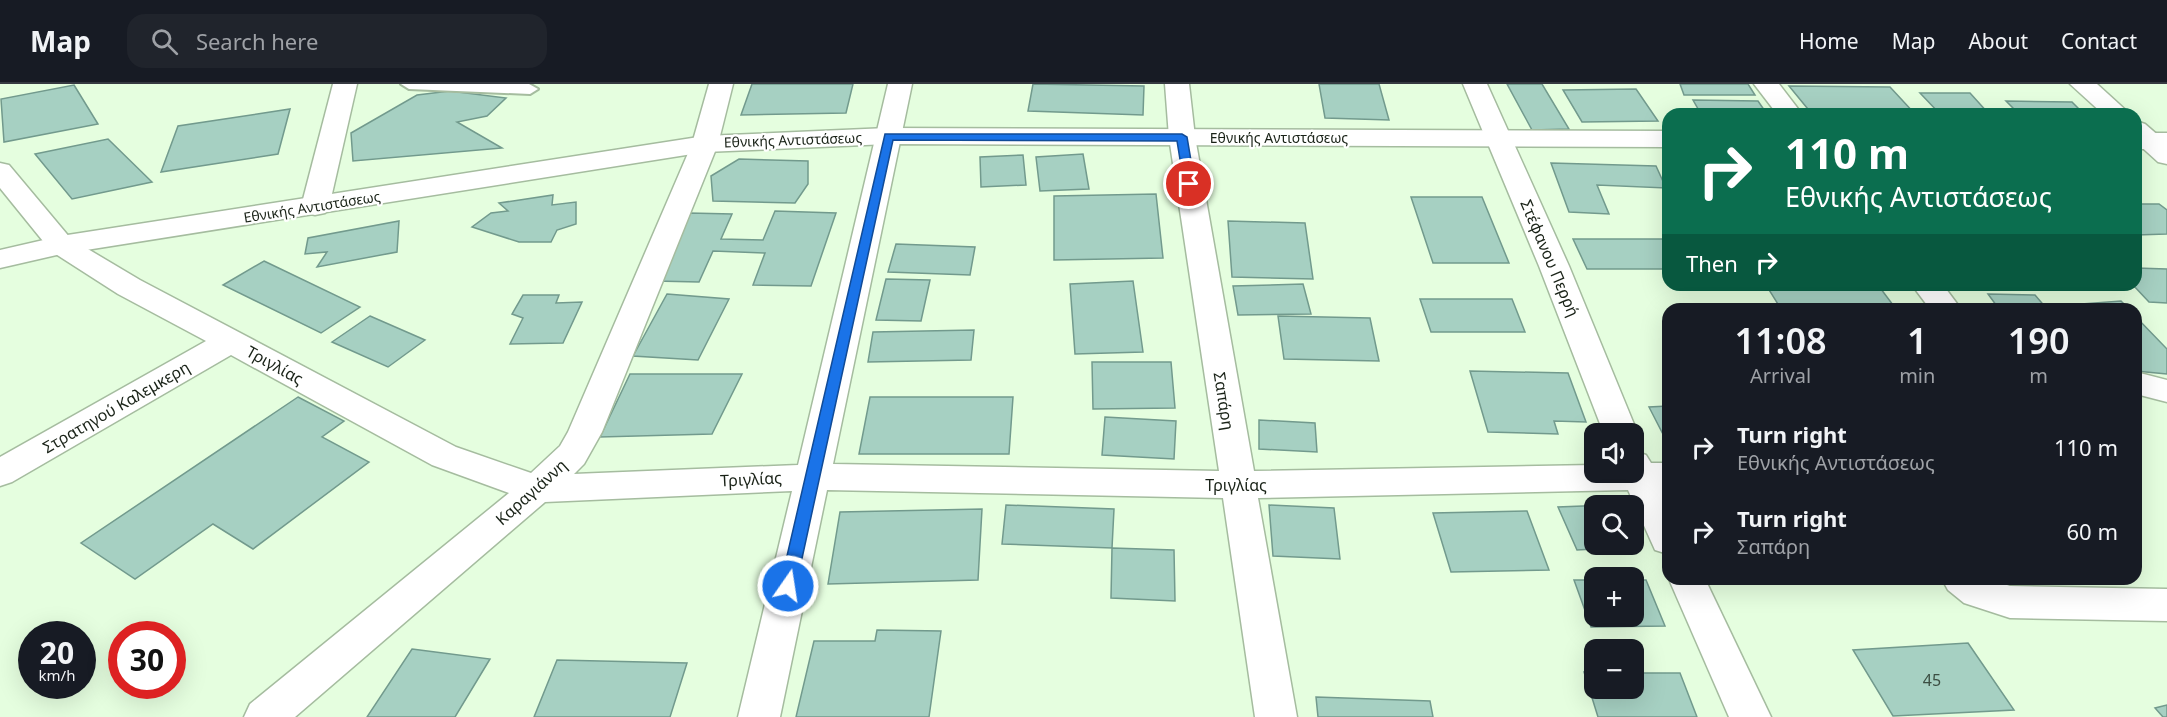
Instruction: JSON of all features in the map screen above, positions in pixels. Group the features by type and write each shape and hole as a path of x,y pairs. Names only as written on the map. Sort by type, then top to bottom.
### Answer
{"street":[{"path":"315,207 345,84"},
{"name":"Καραγιάννη","path":"265,717 537,489 572,455 585,432 705,144 720,84"},
{"path":"759,717 900,84"},
{"name":"Σαπάρη","path":"1178,84 1182,137 1276,717"},
{"name":"Στέφανου Περρή","path":"1475,84 1554,266 1617,423"},
{"path":"1766,84 1785,108"},
{"path":"2082,84 2111,108"},
{"name":"Εθνικής Αντιστάσεως","path":"0,259 61,245 315,207 705,144 888,136 1662,139"},
{"name":"Τριγλίας","path":"0,171 61,245 129,287 444,456 537,489 813,477 1238,485 1647,472"},
{"path":"1932,291 1941,303"},
{"name":"Στρατηγού Καλεμκερη","path":"0,472 231,341"},
{"path":"2142,385 2167,391"},
{"path":"1647,472 1662,521"},
{"path":"1689,585 1750,717"},
{"path":"1968,585 1977,592 2010,602 2167,604"}],"lane":[{"path":"409,84 530,89"}],"building":[{"path":"752,84 853,84 846,113 741,115"},
{"path":"1033,84 1144,86 1143,115 1028,111"},
{"path":"1319,84 1379,84 1389,120 1325,118"},
{"path":"1507,84 1542,84 1569,129 1532,130"},
{"path":"1680,84 1748,84 1755,95 1684,95"},
{"path":"74,85 98,124 4,142 1,99"},
{"path":"1789,86 1890,87 1909,108 1807,108"},
{"path":"1636,89 1658,121 1582,122 1563,90"},
{"path":"450,91 506,98 487,116 457,122 502,148 353,161 351,133 417,95"},
{"path":"1920,93 1970,93 1984,108 1934,108"},
{"path":"1693,100 1758,101 1763,108 1698,108"},
{"path":"2006,101 2072,102 2078,108 2013,108"},
{"path":"290,109 278,154 161,172 178,126"},
{"path":"108,139 152,182 72,199 35,154"},
{"path":"1083,154 1089,189 1040,191 1036,157"},
{"path":"1023,155 1026,185 981,187 980,157"},
{"path":"739,159 808,161 808,184 795,203 713,201 711,176"},
{"path":"1551,163 1656,166 1662,179 1662,188 1597,185 1609,214 1569,212"},
{"path":"1156,194 1163,258 1054,260 1054,196"},
{"path":"553,195 552,205 576,202 576,224 557,230 551,242 519,242 472,227 491,213 508,211 499,203"},
{"path":"1411,197 1482,197 1509,263 1433,263"},
{"path":"2142,204 2159,204 2167,210 2167,234 2142,235"},
{"path":"775,211 836,213 811,286 753,285 765,253 713,251 699,282 655,281 689,213 732,214 721,239 763,240"},
{"path":"399,221 397,252 317,267 327,252 305,254 308,238"},
{"path":"1228,221 1305,223 1313,279 1232,277"},
{"path":"1573,239 1662,239 1662,269 1587,269"},
{"path":"896,244 975,247 970,275 888,272"},
{"path":"264,261 360,307 321,333 223,285"},
{"path":"2142,268 2167,269 2167,303 2149,302 2139,291 2142,291"},
{"path":"886,279 930,280 921,321 876,320"},
{"path":"1133,281 1143,352 1075,354 1070,284"},
{"path":"1303,284 1311,314 1238,315 1233,286"},
{"path":"1770,291 1882,291 1892,303 1777,303"},
{"path":"667,294 729,299 698,360 633,356"},
{"path":"1988,294 2035,295 2042,303 1995,303"},
{"path":"523,295 559,295 556,303 582,302 563,343 510,344 523,318 512,314"},
{"path":"1420,299 1512,299 1525,332 1431,332"},
{"path":"2121,301 2123,303 2095,303"},
{"path":"370,316 425,340 388,367 332,342"},
{"path":"1278,316 1370,318 1379,361 1284,359"},
{"path":"2142,323 2167,349 2167,374 2142,372"},
{"path":"974,330 971,360 868,362 873,332"},
{"path":"1092,362 1171,362 1175,408 1093,409"},
{"path":"1470,371 1568,373 1586,422 1554,421 1558,434 1488,432"},
{"path":"630,374 742,374 712,434 600,437"},
{"path":"298,397 344,421 322,437 369,462 253,549 213,524 135,579 81,543"},
{"path":"870,397 1013,397 1009,454 859,454"},
{"path":"1662,406 1662,432 1649,407"},
{"path":"1105,417 1176,421 1174,459 1102,455"},
{"path":"1259,420 1315,423 1317,452 1259,449"},
{"path":"1006,505 1114,509 1112,548 1002,544"},
{"path":"1269,505 1334,508 1340,559 1273,556"},
{"path":"1584,506 1584,550 1577,550 1558,507"},
{"path":"982,509 978,580 828,584 840,512"},
{"path":"1527,511 1549,570 1451,572 1433,513"},
{"path":"1112,548 1174,550 1175,601 1111,598"},
{"path":"1574,580 1584,580 1584,608"},
{"path":"1644,580 1646,580 1665,626 1644,626"},
{"path":"877,630 941,631 929,717 796,717 814,641 875,641"},
{"path":"1968,643 2014,710 1893,716 1853,650"},
{"path":"412,649 490,659 455,717 367,717"},
{"path":"557,660 687,663 670,717 534,717"},
{"path":"1644,673 1680,673 1697,717 1598,717 1592,699 1644,699"},
{"path":"1316,697 1430,701 1433,717 1318,717"},
{"path":"2167,705 2167,717 2163,717 2155,708"}],"route":[{"path":"788,586 888,136 1182,137 1189,184"}]}
